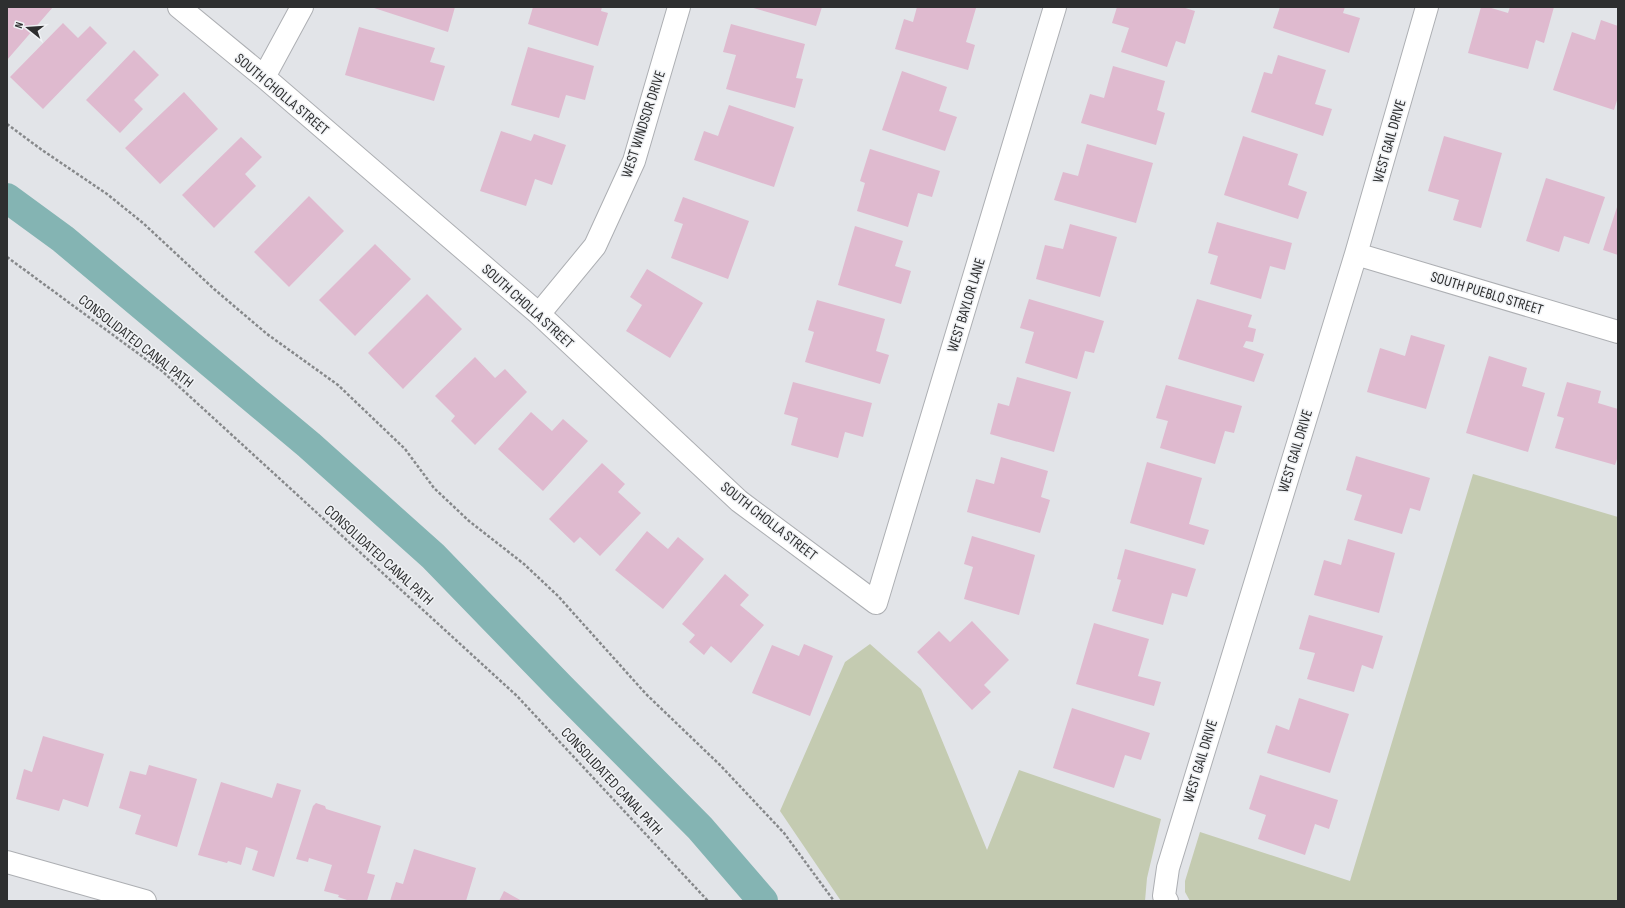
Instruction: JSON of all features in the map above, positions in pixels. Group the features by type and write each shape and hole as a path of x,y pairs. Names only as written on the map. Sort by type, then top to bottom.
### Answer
{"street":[{"name":"SOUTH CHOLLA STREET","path":"179,7 264,77 539,314 739,502 876,603"},
{"path":"264,77 302,7"},
{"name":"WEST WINDSOR DRIVE","path":"539,314 595,246 631,168 679,7"},
{"name":"WEST BAYLOR LANE","path":"876,603 1055,7"},
{"name":"WEST GAIL DRIVE","path":"1165,898 1168,868 1356,254 1428,7"},
{"name":"SOUTH PUEBLO STREET","path":"1356,254 1618,332"},
{"path":"7,862 145,901"}],"path":[{"path":"7,124 42,150 107,194 143,223 267,334 338,385 405,449 434,488 469,521 524,564 558,596 646,694 690,734 784,834 834,901"},
{"name":"CONSOLIDATED CANAL PATH","path":"7,257 162,371 517,696 708,901"}],"green space":[{"path":"1473,474 1618,517 1618,901 1190,901 1185,892 1185,881 1200,832 1350,881"},
{"path":"870,644 921,689 987,850 1019,770 1161,819 1147,878 1145,901 841,901 780,811 845,662"}],"building":[{"path":"7,7 53,7 7,60"},
{"path":"371,7 455,7 448,32"},
{"path":"533,7 602,7 601,11 608,13 598,46 528,24"},
{"path":"750,7 822,7 816,26"},
{"path":"917,7 976,8 966,42 975,45 968,70 895,49 904,19 913,22"},
{"path":"1117,7 1182,7 1195,11 1185,44 1176,41 1167,67 1121,52 1129,28 1112,23"},
{"path":"1280,7 1345,7 1343,13 1360,18 1349,53 1273,28"},
{"path":"1481,7 1488,7 1508,13 1510,7 1554,7 1544,43 1536,40 1528,69 1468,53"},
{"path":"1601,20 1618,26 1618,97 1614,110 1553,90 1572,32 1595,40"},
{"path":"63,23 78,38 90,26 107,43 43,109 10,77"},
{"path":"731,24 805,44 796,78 803,79 795,108 726,89 736,55 723,52"},
{"path":"359,27 435,48 430,62 445,66 434,101 345,75"},
{"path":"528,47 594,66 585,100 566,95 559,118 511,105"},
{"path":"134,50 159,75 134,100 143,109 120,133 86,100"},
{"path":"1278,55 1326,70 1315,104 1332,109 1323,136 1251,112 1264,72 1272,74"},
{"path":"1113,66 1165,81 1157,110 1165,113 1156,145 1081,123 1090,94 1104,98"},
{"path":"902,71 947,87 939,111 957,117 945,151 882,130"},
{"path":"184,92 218,129 160,184 125,148"},
{"path":"729,105 794,127 774,187 694,160 704,131 718,136"},
{"path":"501,131 531,141 534,134 566,145 552,185 535,179 526,206 480,191"},
{"path":"1243,136 1298,154 1288,185 1307,192 1298,219 1224,195"},
{"path":"1444,136 1502,153 1481,228 1453,220 1459,200 1428,191"},
{"path":"241,137 262,157 245,174 256,186 214,228 182,195"},
{"path":"1087,144 1153,163 1136,223 1054,200 1063,172 1078,176"},
{"path":"870,149 940,171 932,197 918,193 908,227 857,211 865,183 860,181"},
{"path":"1546,178 1605,197 1589,244 1564,236 1559,252 1526,241"},
{"path":"309,196 344,231 289,287 254,252"},
{"path":"683,197 749,221 728,279 671,258 683,224 674,221"},
{"path":"1618,204 1618,255 1603,250"},
{"path":"1217,222 1292,243 1285,270 1270,266 1261,299 1210,284 1218,256 1208,253"},
{"path":"1070,224 1117,237 1100,297 1036,279 1045,245 1063,249"},
{"path":"855,226 903,241 895,266 911,271 901,304 838,285"},
{"path":"375,244 411,279 355,336 319,300"},
{"path":"647,269 703,303 670,358 626,331 642,305 630,297"},
{"path":"427,294 462,329 403,389 368,353"},
{"path":"1029,299 1104,321 1094,353 1085,351 1077,379 1025,363 1034,332 1020,328"},
{"path":"1197,299 1252,315 1248,327 1256,329 1253,342 1246,341 1243,347 1264,354 1254,382 1178,359"},
{"path":"817,300 885,319 876,351 889,355 880,384 805,362 814,332 808,330"},
{"path":"1411,335 1445,345 1426,409 1367,392 1380,348 1405,356"},
{"path":"1489,356 1527,368 1522,386 1545,393 1528,452 1466,433"},
{"path":"475,357 495,378 505,369 527,392 475,445 451,421 455,416 435,396"},
{"path":"1017,377 1071,392 1054,452 990,434 998,403 1009,406"},
{"path":"793,382 872,403 863,437 845,432 838,458 791,445 798,418 784,414"},
{"path":"1567,382 1601,391 1598,403 1618,409 1618,456 1615,465 1555,448 1564,418 1557,416"},
{"path":"1166,385 1242,406 1234,433 1225,431 1215,464 1160,448 1168,421 1156,418"},
{"path":"531,412 552,431 563,419 588,441 543,491 498,449"},
{"path":"1356,456 1430,478 1420,511 1410,508 1402,534 1354,520 1362,495 1346,490"},
{"path":"1001,457 1048,471 1041,497 1050,500 1040,533 967,512 976,479 994,484"},
{"path":"1147,462 1202,478 1189,524 1209,530 1204,545 1130,523"},
{"path":"602,463 625,484 618,492 641,513 600,556 580,537 574,543 549,519"},
{"path":"647,531 668,549 678,537 704,559 663,609 615,570"},
{"path":"972,536 1035,555 1019,615 964,599 973,567 964,564"},
{"path":"1348,539 1395,553 1379,613 1314,595 1324,560 1341,565"},
{"path":"1125,549 1196,569 1187,597 1172,593 1163,625 1112,611 1121,580 1117,579"},
{"path":"725,574 749,595 740,605 764,625 731,663 711,646 704,655 689,642 695,635 682,624"},
{"path":"1309,615 1383,636 1373,669 1362,665 1354,692 1307,679 1315,653 1299,649"},
{"path":"972,621 1009,660 984,685 991,692 972,710 917,652 939,631 950,642"},
{"path":"1094,623 1149,639 1138,676 1161,682 1154,706 1076,684"},
{"path":"804,644 833,656 810,716 752,693 772,645 799,656"},
{"path":"1299,698 1349,714 1330,773 1267,753 1276,725 1289,730"},
{"path":"1072,708 1150,733 1141,760 1125,755 1114,788 1053,768"},
{"path":"43,736 104,754 88,807 63,799 59,811 16,799 24,769 32,772"},
{"path":"149,765 197,779 177,847 135,834 141,815 119,808 130,771 146,775"},
{"path":"1260,775 1338,800 1329,829 1315,824 1305,855 1258,839 1266,815 1249,809"},
{"path":"221,782 272,798 277,783 301,790 274,877 252,870 258,851 246,847 241,865 228,861 227,863 198,855"},
{"path":"316,803 325,806 326,809 381,826 367,873 375,875 367,901 350,901 338,897 339,895 324,891 332,865 309,858 308,862 296,859 313,806"},
{"path":"414,849 476,868 466,901 390,901 396,882 403,884"},
{"path":"504,891 522,901 499,901"}],"waterway":[{"path":"7,198 63,239 309,445 433,556 700,828 763,901"}]}
